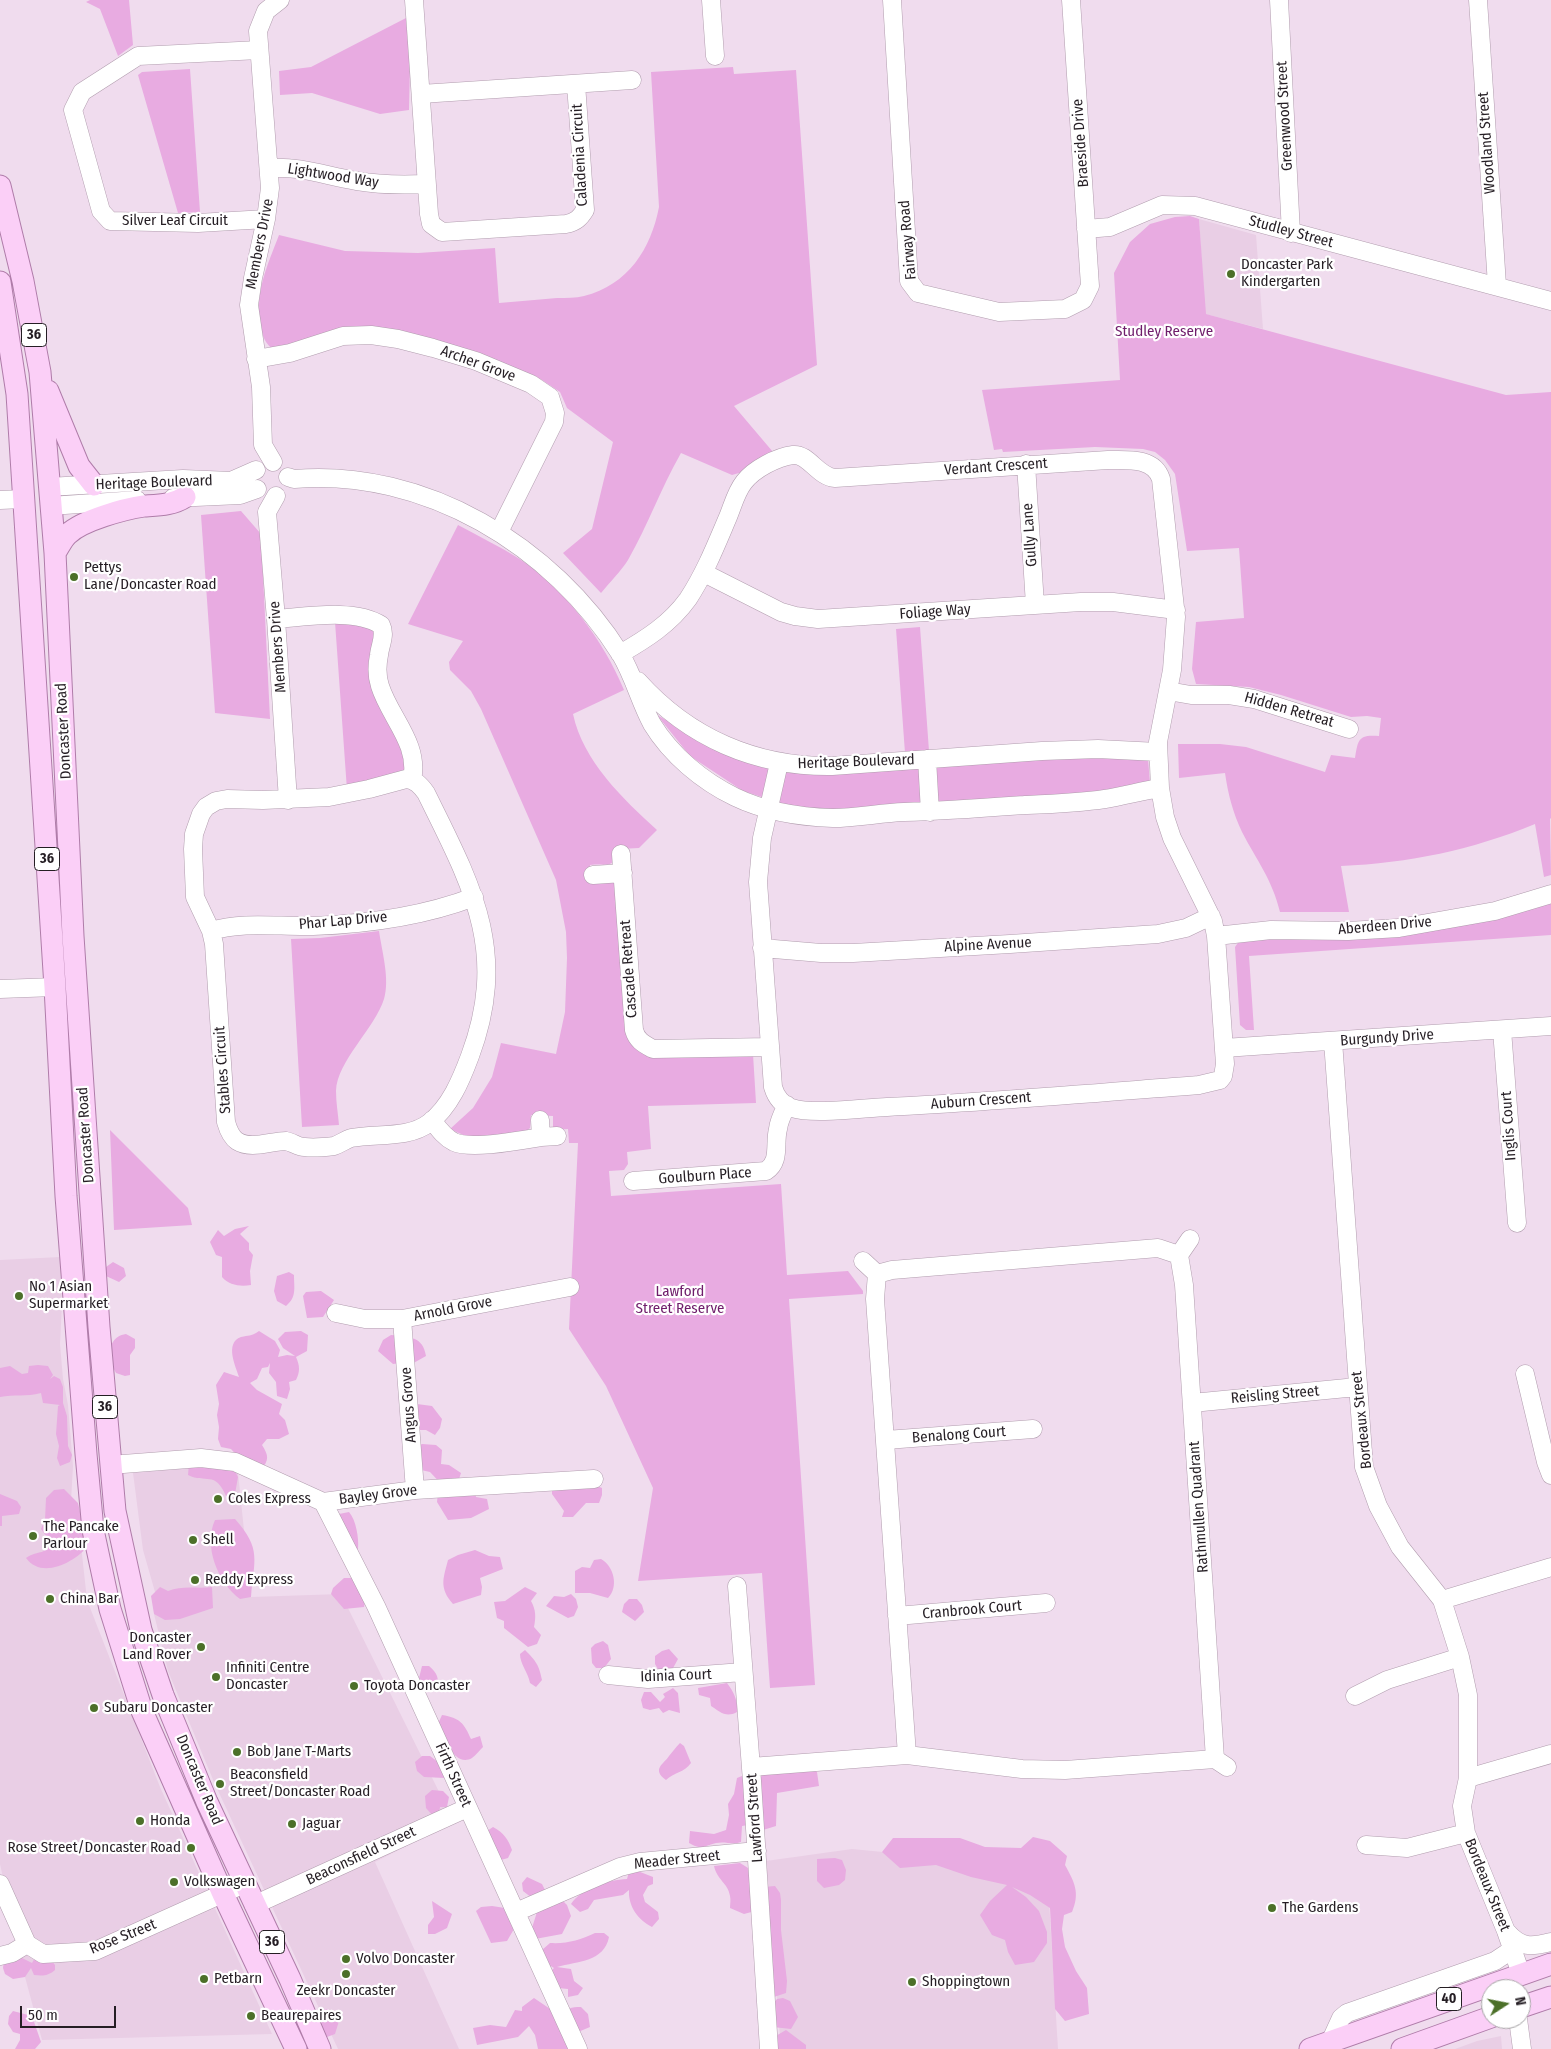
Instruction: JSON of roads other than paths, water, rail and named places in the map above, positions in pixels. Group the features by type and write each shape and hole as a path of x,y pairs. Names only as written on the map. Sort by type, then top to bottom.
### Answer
{"main road":[{"name":"Doncaster Road","path":"0,186 23,282 40,372 55,552 77,986 110,1465 115,1511 140,1630 162,1696 244,1884 290,1979 320,2049"},
{"name":"Doncaster Road","path":"0,282 17,394 55,987 66,1196 90,1506 100,1566 110,1609 142,1711 223,1894 296,2049"},
{"path":"40,372 79,466 94,485"},
{"path":"23,499 49,496"},
{"path":"55,552 68,534 83,525 114,512 131,508 176,503 185,497"},
{"path":"55,987 77,986"},
{"path":"233,1915 254,1905"},
{"name":"40","path":"1524,1979 1551,1964"},
{"name":"40","path":"1310,2049 1331,2040 1481,1993"},
{"path":"1531,2003 1551,1996"},
{"name":"40","path":"1402,2049 1481,2021"}],"street":[{"name":"Members Drive","path":"273,462 262,445 261,387 250,322 250,291 266,219 270,188 258,31 266,11 280,0"},
{"name":"Caladenia Circuit","path":"414,0 426,184 432,224 442,232 574,222 580,218 585,210 576,84 421,94"},
{"path":"711,0 715,56"},
{"name":"Fairway Road","path":"892,0 910,281 913,289 918,293 999,312 1065,309 1083,300 1090,286"},
{"name":"Braeside Drive","path":"1071,0 1090,286"},
{"name":"Greenwood Street","path":"1279,0 1291,233"},
{"name":"Woodland Street","path":"1478,0 1497,286"},
{"name":"Silver Leaf Circuit","path":"259,50 138,56 82,92 73,110 101,210 110,221 198,223 266,219"},
{"path":"576,84 632,80"},
{"name":"Lightwood Way","path":"269,168 305,169 356,181 380,184 426,184"},
{"name":"Studley Street","path":"1086,229 1110,227 1162,205 1194,206 1551,301"},
{"name":"Archer Grove","path":"256,359 290,353 342,336 371,335 433,348 476,361 531,384 547,394 554,408 554,422 499,532"},
{"name":"Verdant Crescent","path":"620,654 665,625 686,600 704,572 743,482 761,468 785,457 798,455 825,476 835,478 1108,460 1148,463 1157,469 1161,479 1176,610 1174,650 1158,752 1160,788"},
{"path":"273,462 283,467 288,477 287,487 281,495 265,496 256,489 254,479 256,470 264,464 273,462"},
{"name":"Gully Lane","path":"1026,464 1035,605"},
{"name":"Heritage Boulevard","path":"49,496 94,485 183,479 231,481 256,470"},
{"name":"Heritage Boulevard","path":"288,477 294,479 342,478 390,486 457,510 499,532 543,565 575,596 620,654 632,676 652,724 676,754 688,766 734,797 767,809 800,815 835,818 1093,800 1160,788"},
{"name":"Heritage Boulevard","path":"49,496 185,497 240,495 256,489"},
{"name":"Members Drive","path":"276,496 267,512 288,800"},
{"path":"0,500 23,499"},
{"name":"Foliage Way","path":"704,572 781,612 805,618 834,619 1035,605 1113,602 1176,610"},
{"path":"276,619 348,616 370,620 380,625 383,635 378,661 378,679 384,696 412,751 414,770 412,780"},
{"name":"Heritage Boulevard","path":"632,676 659,703 686,724 706,736 745,754 754,754 764,760 779,763 832,766 1088,750 1158,752"},
{"name":"Hidden Retreat","path":"1168,691 1191,695 1228,695 1254,699 1349,729"},
{"name":"Heritage Boulevard","path":"927,759 930,812"},
{"path":"779,763 767,809 759,858 758,882 769,1046 776,1096 787,1106"},
{"name":"Stables Circuit","path":"399,780 412,780 426,793 474,897 482,923 486,956 487,980 484,1008 475,1043 464,1072 448,1101 432,1120 415,1130 350,1138 334,1146 303,1148 288,1141 254,1145 237,1141 226,1122 214,944 211,931 195,897 194,834 201,814 206,807 221,800 288,800 329,797 359,792 399,780"},
{"name":"Auburn Crescent","path":"787,1106 809,1110 892,1107 1199,1085 1220,1080 1225,1070 1216,936 1211,916 1172,838 1165,817 1160,788"},
{"name":"Cascade Retreat","path":"621,854 636,1037 653,1049 769,1046"},
{"path":"593,875 623,873"},
{"name":"Aberdeen Drive","path":"1216,936 1271,930 1348,931 1399,928 1495,911 1551,894"},
{"name":"Phar Lap Drive","path":"211,931 237,926 313,926 372,920 428,911 474,897"},
{"name":"Alpine Avenue","path":"762,948 820,953 853,953 1018,944 1158,934 1186,928 1211,916"},
{"path":"0,989 55,987"},
{"name":"Burgundy Drive","path":"1224,1048 1551,1026"},
{"name":"Inglis Court","path":"1502,1030 1517,1223"},
{"name":"Bordeaux Street","path":"1332,1041 1364,1467 1378,1506 1400,1547 1442,1600 1460,1657 1468,1695 1468,1778 1462,1806 1466,1833 1513,1948 1520,1979"},
{"name":"Goulburn Place","path":"633,1182 766,1171 775,1161 777,1130 787,1106"},
{"path":"432,1120 449,1139 461,1144 474,1145 549,1136 540,1120"},
{"path":"877,1274 892,1270 1158,1248 1179,1255 1190,1239"},
{"name":"Rathmullen Quadrant","path":"752,1767 907,1755 1031,1769 1065,1770 1221,1763 1184,1285 1179,1255"},
{"path":"864,1261 877,1274 875,1299 907,1755"},
{"name":"Arnold Grove","path":"336,1313 364,1319 402,1319 570,1287"},
{"name":"Angus Grove","path":"402,1319 416,1490"},
{"path":"1525,1374 1546,1462 1551,1475"},
{"name":"Reisling Street","path":"1192,1403 1358,1387"},
{"name":"Benalong Court","path":"886,1440 1033,1429"},
{"name":"Bayley Grove","path":"110,1465 201,1458 235,1462 323,1502 416,1490 594,1479"},
{"name":"Firth Street","path":"323,1502 376,1606 578,2049"},
{"path":"1442,1600 1551,1567"},
{"name":"Lawford Street","path":"737,1586 752,1767 769,2049"},
{"name":"Cranbrook Court","path":"897,1616 1046,1603"},
{"path":"1355,1696 1387,1680 1460,1657"},
{"name":"Idinia Court","path":"608,1675 648,1679 743,1672"},
{"path":"1468,1778 1551,1754"},
{"name":"Beaconsfield Street","path":"254,1905 467,1808"},
{"path":"1366,1845 1406,1848 1466,1833"},
{"name":"Meader Street","path":"516,1912 620,1867 640,1862 757,1851"},
{"path":"0,1884 27,1944 12,1953 0,1956"},
{"name":"Rose Street","path":"27,1944 43,1954 94,1952 244,1884"},
{"path":"1506,1931 1515,1942 1524,1945 1540,1945 1551,1942"},
{"path":"1331,2040 1341,2018 1347,2013 1495,1961 1513,1948"},
{"path":"1519,2029 1522,2049"}],"place":[{"name":"Doncaster Park Kindergarten","path":"1231,274"},
{"name":"Pettys Lane/Doncaster Road","path":"74,577"},
{"name":"No 1 Asian Supermarket","path":"19,1296"},
{"name":"Coles Express","path":"218,1499"},
{"name":"The Pancake Parlour","path":"33,1536"},
{"name":"Shell","path":"193,1540"},
{"name":"Reddy Express","path":"195,1580"},
{"name":"China Bar","path":"50,1599"},
{"name":"Doncaster Land Rover","path":"201,1647"},
{"name":"Infiniti Centre Doncaster","path":"216,1677"},
{"name":"Toyota Doncaster","path":"354,1686"},
{"name":"Subaru Doncaster","path":"94,1708"},
{"name":"Bob Jane T-Marts","path":"237,1752"},
{"name":"Beaconsfield Street/Doncaster Road","path":"220,1784"},
{"name":"Honda","path":"140,1821"},
{"name":"Jaguar","path":"292,1824"},
{"name":"Rose Street/Doncaster Road","path":"191,1848"},
{"name":"Volkswagen","path":"174,1882"},
{"name":"The Gardens","path":"1272,1908"},
{"name":"Volvo Doncaster","path":"346,1959"},
{"name":"Zeekr Doncaster","path":"346,1974"},
{"name":"Petbarn","path":"204,1979"},
{"name":"Shoppingtown","path":"912,1982"},
{"name":"Beaurepaires","path":"251,2016"}],"park label":[{"name":"Studley Reserve","path":"1164,332"},
{"name":"Lawford Street Reserve","path":"680,1300"}]}
